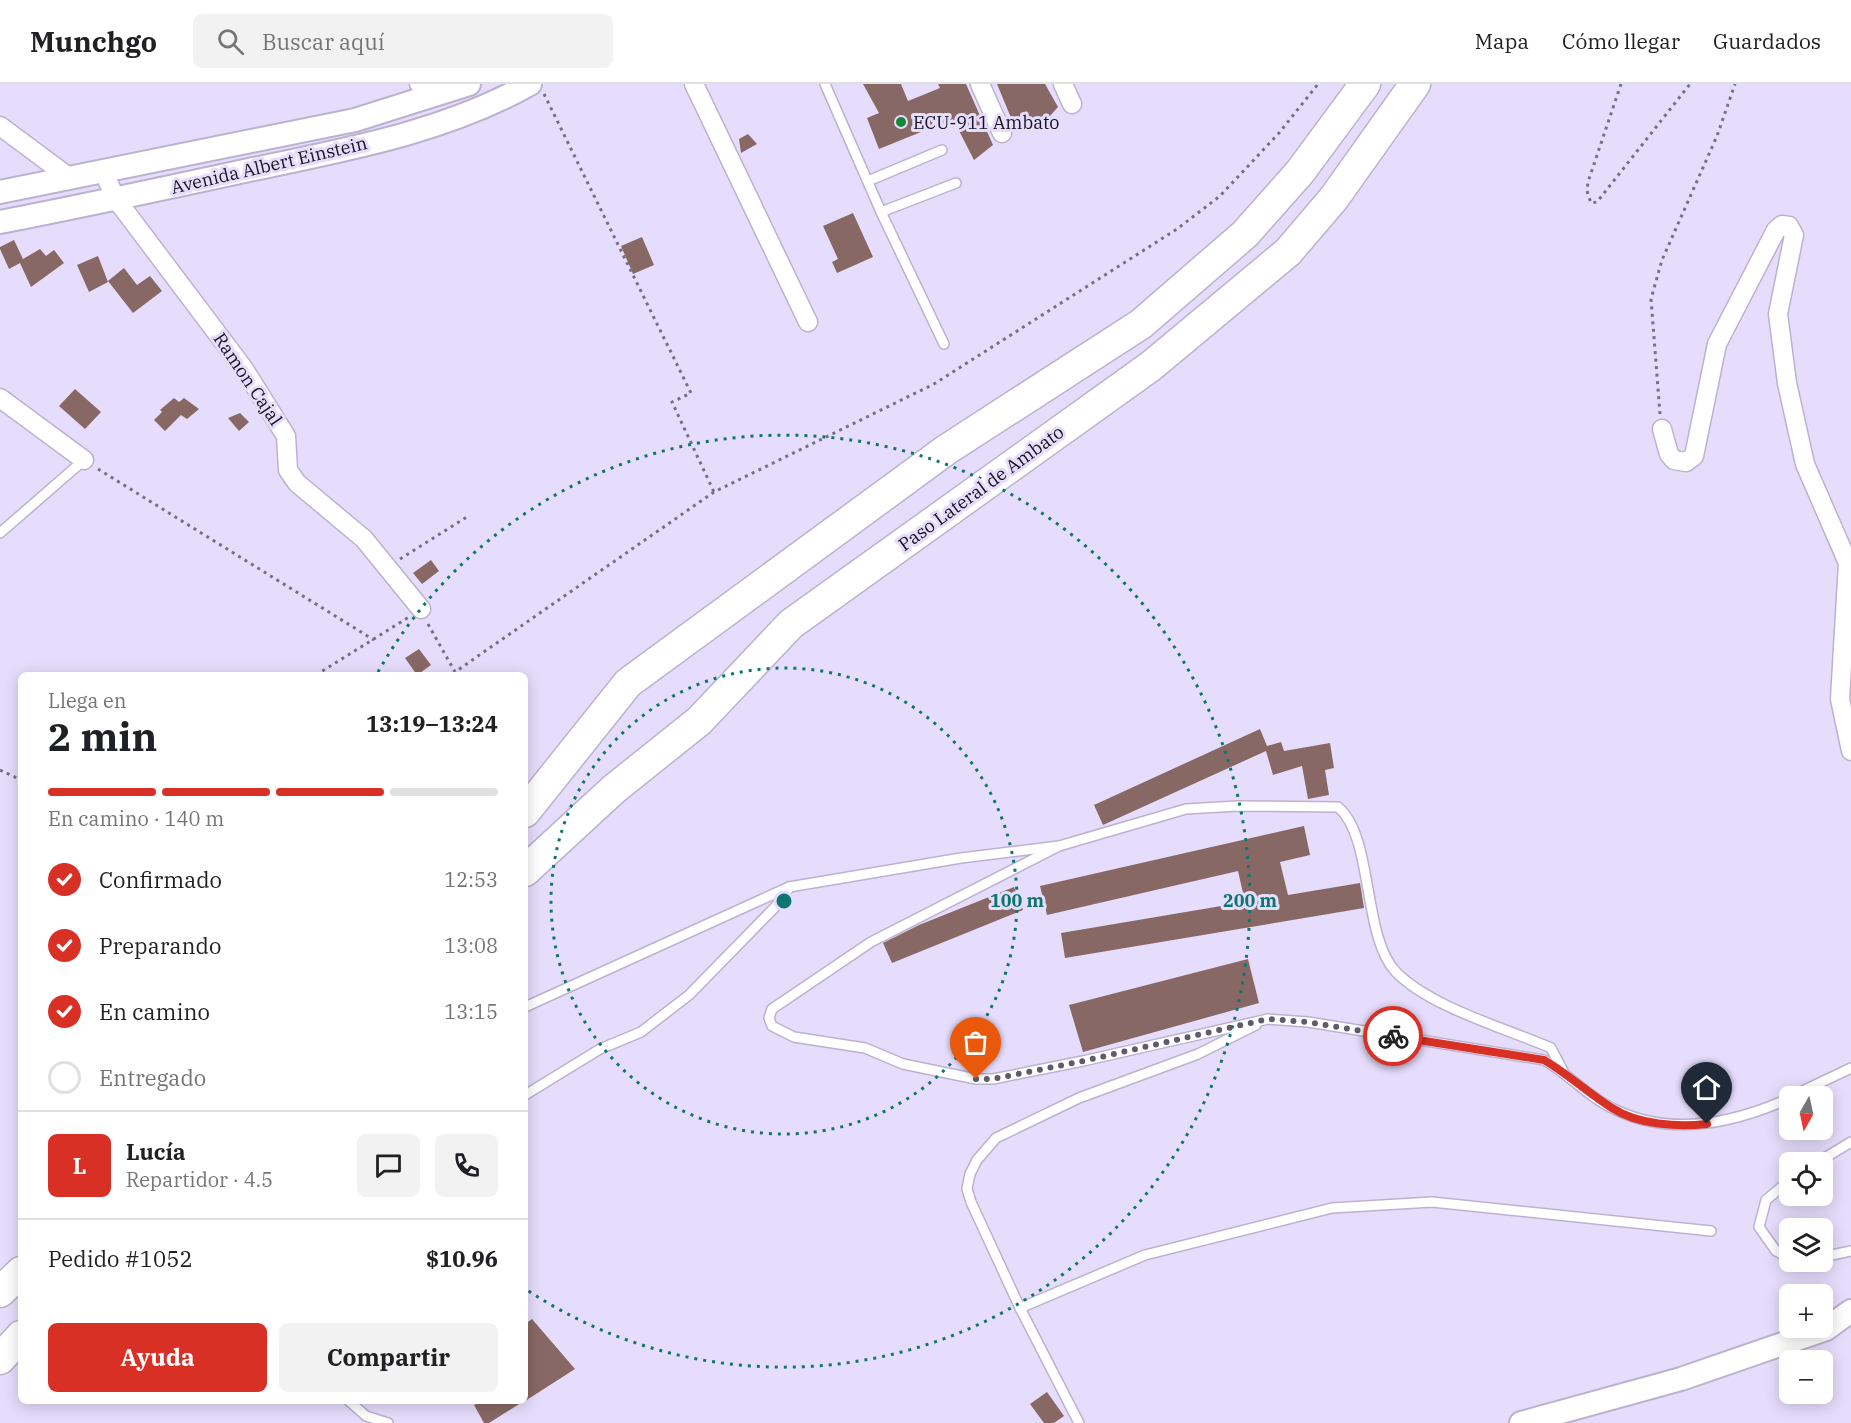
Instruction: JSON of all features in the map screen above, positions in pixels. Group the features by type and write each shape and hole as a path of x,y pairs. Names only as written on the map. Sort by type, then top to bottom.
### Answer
{"highway":[{"path":"528,808 628,683 945,450 1141,324 1236,242 1300,172 1365,84"},
{"name":"Paso Lateral de Ambato","path":"528,868 614,789 699,721 790,624 1151,366 1288,252 1334,198 1415,84"},
{"path":"0,1292 18,1275"},
{"path":"0,1359 18,1339"}],"street":[{"name":"Avenida Albert Einstein","path":"0,192 355,120 426,91 469,84"},
{"name":"Avenida Albert Einstein","path":"0,222 371,143 467,113 507,97 530,84"},
{"path":"694,84 808,322"},
{"path":"980,84 1002,133"},
{"path":"1063,84 1072,104"},
{"path":"0,126 70,178"},
{"name":"Ramon Cajal","path":"103,171 116,199 244,369 286,436 288,470 297,483 364,539 388,566 420,609"},
{"path":"1662,429 1671,458 1682,462 1690,460 1697,451 1717,344 1776,230 1782,225 1789,226 1794,235 1778,314 1787,383 1805,464 1848,563 1840,699 1851,751"},
{"path":"0,398 84,460"},
{"path":"1521,1423 1680,1379 1826,1329 1851,1311"}],"lane":[{"path":"825,84 881,212 944,344"},
{"path":"868,181 942,150"},
{"path":"881,212 956,183"},
{"path":"0,533 84,460"},
{"path":"528,1006 789,887 961,858 1059,846 1186,809 1237,806 1338,807 1348,815 1383,954 1396,972 1426,996 1551,1048 1563,1071"},
{"path":"1059,846 871,942 772,1009 769,1018 772,1026 794,1037 865,1048 903,1064 976,1079 993,1079 1268,1019 1308,1022 1544,1060 1563,1071 1615,1110 1650,1122 1689,1126 1725,1121 1757,1113 1779,1103"},
{"path":"528,1093 600,1049 641,1032 689,995 782,900 789,887"},
{"path":"1079,1423 1020,1308 967,1189 977,1160 996,1138 1079,1098 1198,1054 1268,1019"},
{"path":"1814,1086 1851,1068"},
{"path":"1833,1153 1851,1142"},
{"path":"1779,1189 1766,1200 1759,1227 1779,1252"},
{"path":"1020,1308 1144,1255 1332,1208 1432,1202 1711,1231"},
{"path":"1833,1255 1851,1251"},
{"path":"352,1404 366,1416 388,1423"}],"path":[{"path":"539,84 691,393 672,402 714,492"},
{"path":"321,672 420,609 455,672 714,492 934,384 1177,229 1220,196 1279,133 1318,84"},
{"path":"1621,84 1588,182 1587,191 1591,202 1597,202 1690,84"},
{"path":"1662,429 1657,392 1652,298 1662,260 1717,136 1735,84"},
{"path":"84,460 374,640"},
{"path":"388,566 470,515"},
{"path":"0,770 18,779"}],"building":[{"path":"863,84 901,84 908,101 940,88 938,84 966,84 993,145 974,160 953,119 879,149 867,118 879,113"},
{"path":"997,84 1045,84 1058,107 1049,117 1027,127 1014,125"},
{"path":"748,134 757,144 741,153 739,139"},
{"path":"853,213 873,257 837,273 832,262 838,259 823,226"},
{"path":"642,237 654,265 633,274 621,246"},
{"path":"14,240 23,259 40,249 46,256 54,250 64,263 31,287 20,263 9,269 0,249"},
{"path":"98,256 108,282 89,292 77,265"},
{"path":"124,268 137,285 150,276 162,291 133,313 108,281"},
{"path":"75,389 101,412 85,429 59,406"},
{"path":"174,398 179,402 184,398 199,409 187,419 181,415 165,431 154,420 162,412 160,410"},
{"path":"240,413 249,422 239,431 228,418"},
{"path":"431,560 439,571 422,584 413,573"},
{"path":"419,649 431,665 421,672 415,672 405,658"},
{"path":"1260,729 1267,746 1281,742 1284,751 1330,743 1334,768 1325,770 1329,795 1308,799 1302,766 1273,775 1266,751 1103,825 1094,805"},
{"path":"1304,826 1310,855 1280,862 1288,895 1360,883 1364,908 1065,958 1061,933 1245,902 1238,871 1047,915 1040,886"},
{"path":"1014,887 1023,910 892,963 883,943 919,925"},
{"path":"1248,959 1259,1003 1083,1052 1069,1005"},
{"path":"532,1319 575,1369 528,1399 528,1322"},
{"path":"1047,1392 1064,1416 1054,1423 1044,1423 1030,1404"},
{"path":"519,1404 489,1423 484,1423 474,1405"}],"way so far":[{"path":"976,1079 993,1079 1083,1061 1268,1019 1308,1022 1393,1036"}],"place":[{"name":"ECU-911 Ambato","path":"901,122"}],"route":[{"path":"1393,1036 1544,1060 1563,1071 1615,1110 1650,1122 1689,1126 1707,1124"}]}
